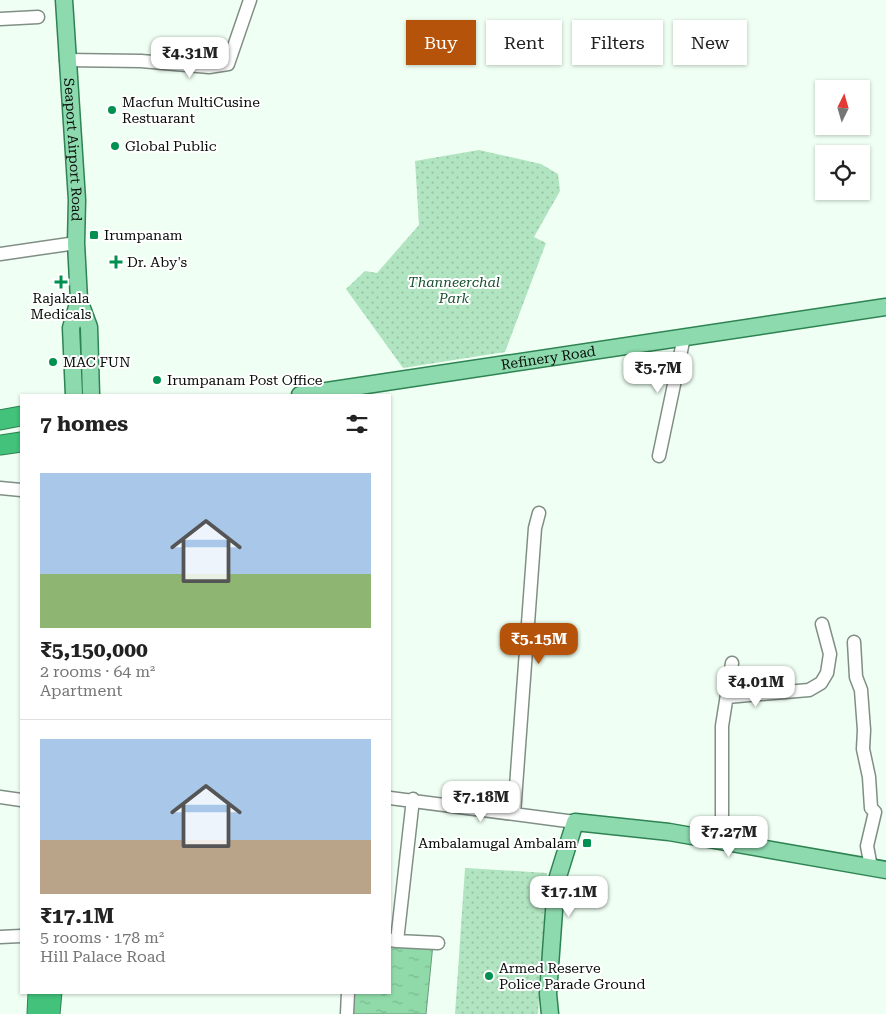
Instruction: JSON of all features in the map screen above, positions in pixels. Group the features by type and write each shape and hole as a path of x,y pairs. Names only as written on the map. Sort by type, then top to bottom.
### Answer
{"highway":[{"path":"0,420 20,416"},
{"path":"0,428 20,425"},
{"path":"0,445 20,442"},
{"path":"37,1014 38,994"},
{"path":"50,1014 52,994"}],"main road":[{"name":"Seaport Airport Road","path":"64,0 66,60 77,200 76,243 79,300 88,327 92,394"},
{"name":"Seaport Airport Road","path":"74,394 72,328 79,300"},
{"name":"Refinery Road","path":"307,394 886,307"},
{"path":"88,327 100,340 101,394"},
{"path":"550,1014 548,994 556,883 575,822 669,832 879,868"}],"street":[{"path":"66,60 141,61 209,67 228,64 250,0"},
{"path":"0,19 38,17"},
{"path":"0,254 76,243"},
{"path":"659,456 684,337"},
{"path":"0,488 20,490"},
{"path":"514,814 535,528 538,513"},
{"path":"727,697 809,690 821,683 827,673 830,654 822,624"},
{"path":"854,642 856,677 861,690 864,719 863,749 869,776 871,808 875,812 867,846 879,868"},
{"path":"719,840 722,819 722,726 732,663"},
{"path":"0,797 20,800"},
{"path":"391,798 413,799 575,822"},
{"path":"413,799 393,941 438,944"},
{"path":"0,937 20,936"},
{"path":"347,1014 348,994"}],"green space":[{"name":"Thanneerchal Park","path":"479,150 541,164 558,174 560,191 534,237 546,243 505,352 403,368 346,289 365,271 377,273 419,225 415,161"},
{"path":"465,868 547,873 538,1014 455,1014"}],"water":[{"path":"391,943 433,944 426,1014 344,1014 348,994 391,994"}],"place":[{"name":"Macfun MultiCusine Restuarant","path":"112,110"},
{"name":"Global Public","path":"115,146"},
{"name":"Irumpanam","path":"94,235"},
{"name":"Dr. Aby's","path":"116,262"},
{"name":"Rajakala Medicals","path":"61,282"},
{"name":"MAC FUN","path":"53,362"},
{"name":"Irumpanam Post Office","path":"157,380"},
{"name":"Ambalamugal Ambalam","path":"587,843"},
{"name":"Armed Reserve Police Parade Ground","path":"489,976"}]}
